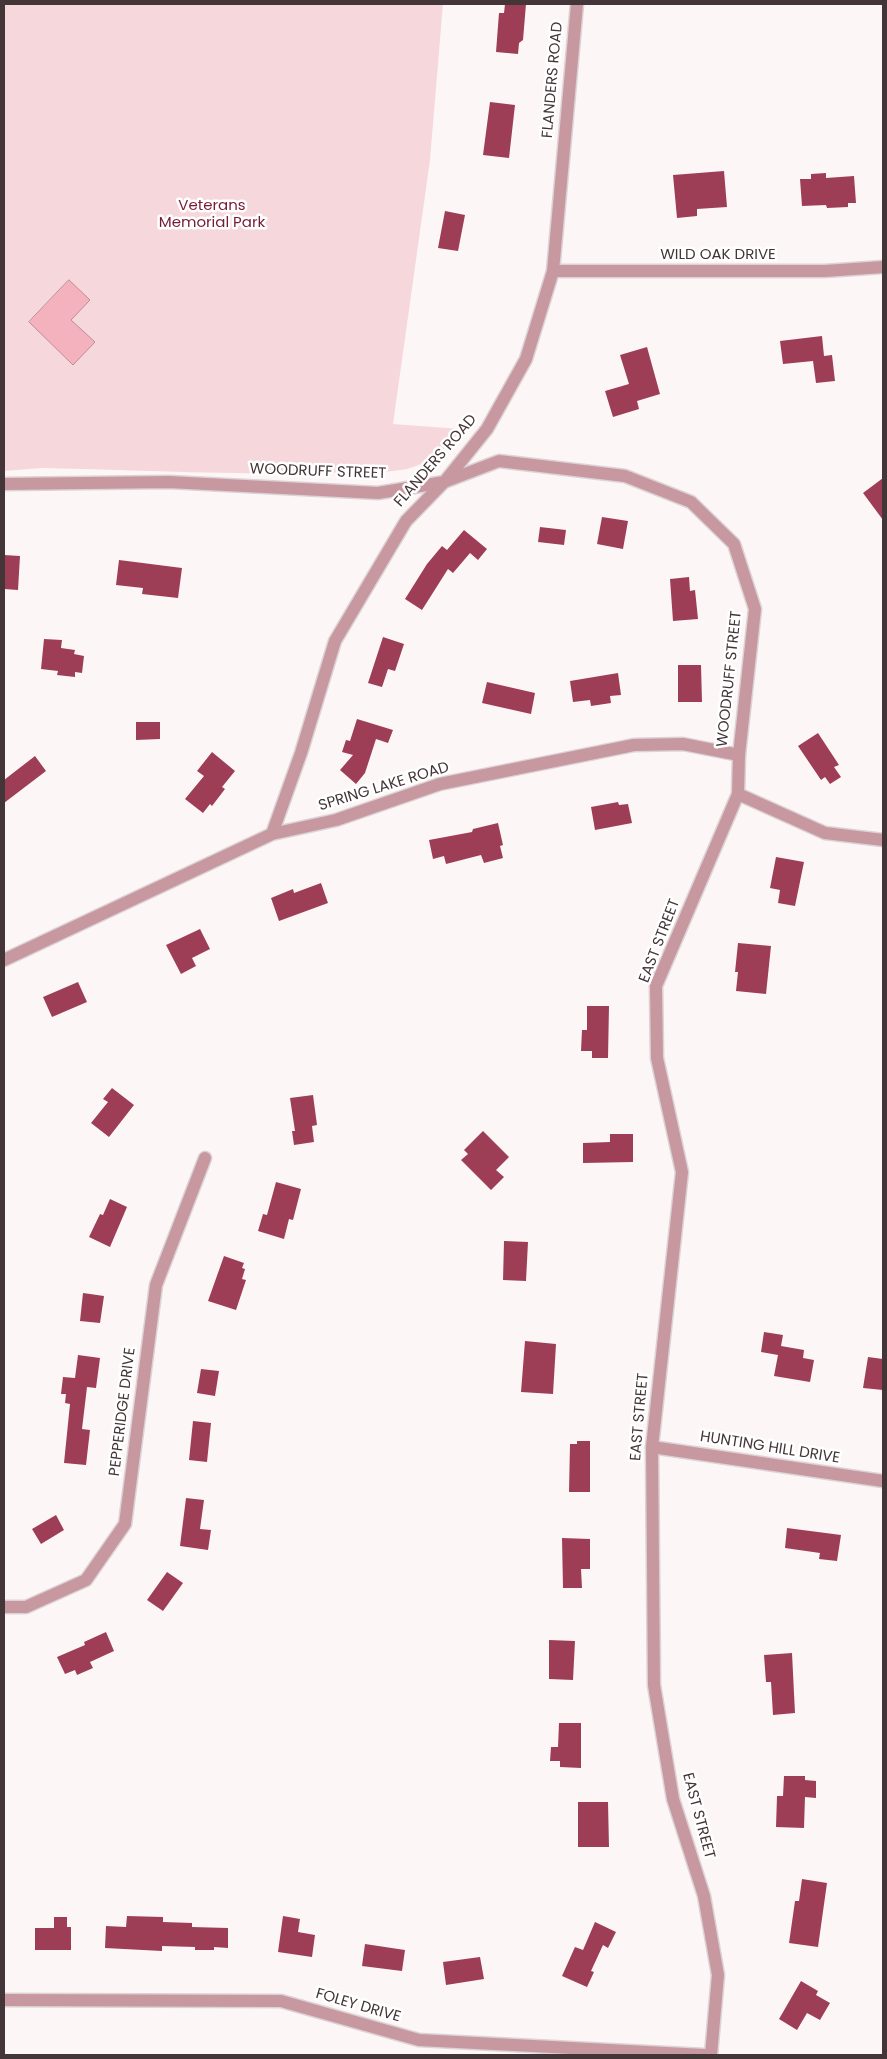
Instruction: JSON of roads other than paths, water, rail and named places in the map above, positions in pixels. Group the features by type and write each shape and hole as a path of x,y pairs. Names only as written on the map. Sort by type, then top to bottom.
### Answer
{"street":[{"name":"FLANDERS ROAD","path":"272,834 301,753 335,641 406,521 444,482 488,430 526,359 553,272 577,4"},
{"name":"WILD OAK DRIVE","path":"553,272 824,271 883,267"},
{"name":"WOODRUFF STREET","path":"4,484 169,482 378,493 444,482 499,461 626,476 691,502 734,544 755,609 739,755 738,794"},
{"name":"SPRING LAKE ROAD","path":"4,960 272,834 336,820 440,784 634,745 683,744 739,755"},
{"path":"738,794 825,833 883,840"},
{"name":"EAST STREET","path":"711,2055 718,1975 704,1896 673,1798 654,1685 652,1447 682,1172 657,1058 656,986 738,794"},
{"name":"PEPPERIDGE DRIVE","path":"4,1607 26,1606 86,1580 125,1524 156,1285 205,1158"},
{"name":"HUNTING HILL DRIVE","path":"652,1447 883,1481"},
{"name":"FOLEY DRIVE","path":"4,2000 281,2001 419,2040 704,2055"}],"park label":[{"name":"Veterans Memorial Park","path":"212,214"}]}
